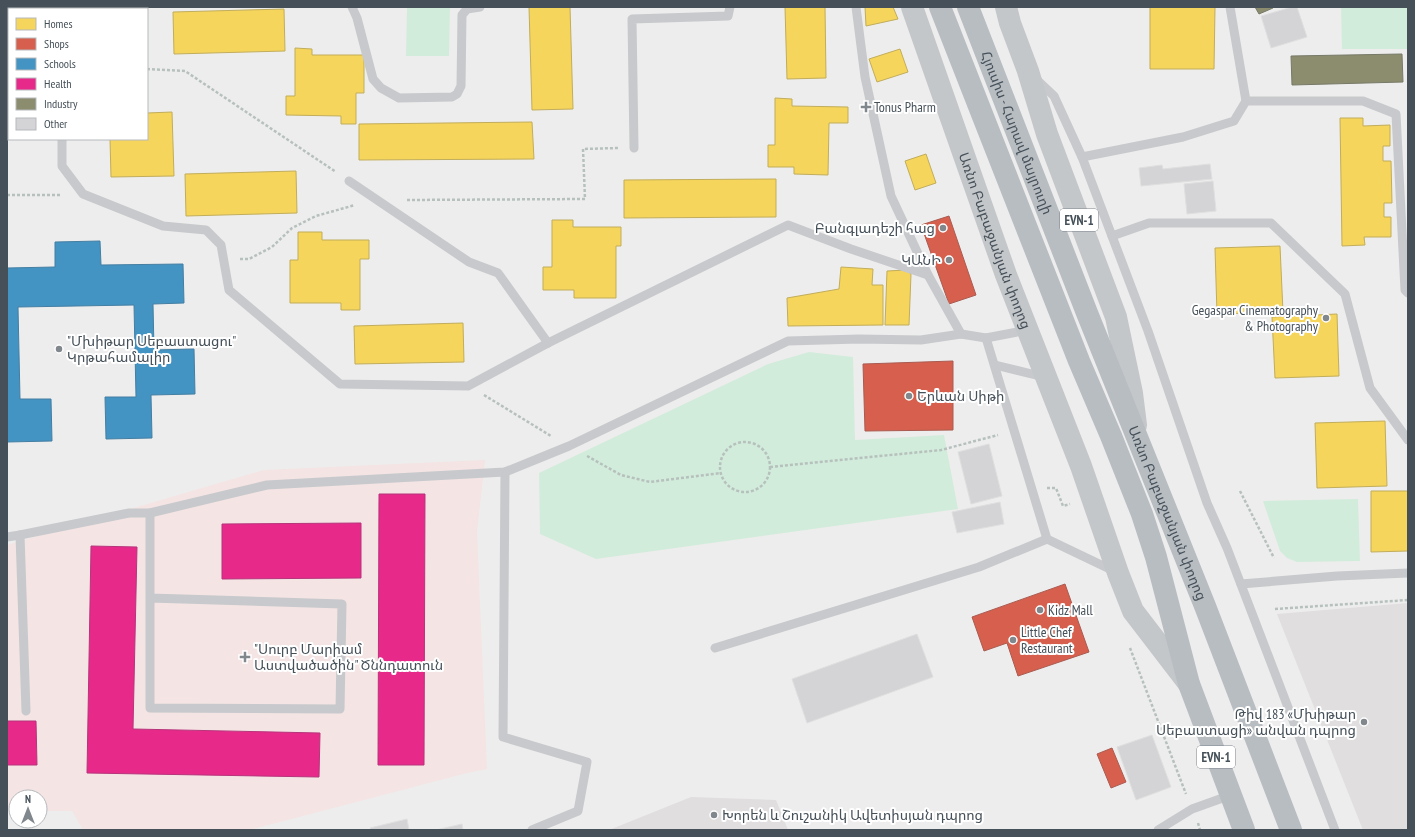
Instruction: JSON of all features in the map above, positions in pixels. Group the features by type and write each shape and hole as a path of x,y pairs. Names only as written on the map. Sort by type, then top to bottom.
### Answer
{"highway":[{"name":"Առնո Բաբաջանյան փողոց","path":"940,7 1079,361 1142,514 1156,557 1189,684 1244,830"},
{"name":"Հյուսիս - Հարավ մայրուղի","path":"968,7 1061,248 1137,436"},
{"name":"Առնո Բաբաջանյան փողոց","path":"1137,436 1205,606 1291,830"}],"main road":[{"name":"Առնո Բաբաջանյան փողոց","path":"912,7 1006,275 1081,466 1118,573 1133,611 1189,684"},
{"name":"Առնո Բաբաջանյան փողոց","path":"1006,7 1010,23 1028,71 1046,134 1116,317 1132,393 1137,436"}],"lane":[{"path":"352,7 357,18 373,79 381,88 398,98 452,97 456,94 461,86 462,15 467,10 480,7"},
{"path":"634,148 632,20 728,16 730,7"},
{"path":"856,7 865,77 891,196 928,275 962,334"},
{"path":"1082,157 1183,137 1234,121 1246,101 1230,7"},
{"path":"1028,71 1054,96 1082,157 1148,331 1207,503 1227,548 1335,830"},
{"path":"1246,101 1363,101 1396,114 1405,290 1408,293"},
{"path":"62,140 62,166 83,194 163,226 206,230 221,245 229,290 340,384 468,386 548,343 788,225 928,275"},
{"path":"349,181 469,262 498,273 548,343"},
{"path":"1112,236 1149,223 1271,223 1345,294 1370,388 1408,440"},
{"path":"7,537 129,513 150,513 267,485 505,472 569,446 788,342 859,339 921,340 962,334 986,338 1028,330"},
{"path":"986,338 1047,540"},
{"path":"995,365 1046,378"},
{"path":"505,472 503,737 587,762 578,811 532,830"},
{"path":"150,513 150,598 150,708 340,709 342,604 150,598"},
{"path":"20,535 26,711"},
{"path":"715,648 978,567 1047,540 1118,573"},
{"path":"1241,584 1337,576 1408,573"},
{"path":"1158,830 1192,809 1231,796"}],"path":[{"path":"148,69 184,70 349,181"},
{"path":"377,200 585,200 583,149 634,148"},
{"path":"7,195 83,194"},
{"path":"224,260 249,259 272,247 292,228 316,216 343,208"},
{"path":"468,386 518,417 621,475 650,482 721,473"},
{"path":"770,467 941,450 1014,430"},
{"path":"740,442 749,442 757,445 764,451 768,458 770,467 768,475 759,487 744,492 729,486 721,473 720,465 726,450 732,445 740,442"},
{"path":"1056,488 1063,506"},
{"path":"1240,491 1274,558"},
{"path":"1275,609 1408,600"},
{"path":"1130,646 1192,809"}],"shaded area":[{"name":"\"Սուրբ Մարիամ Աստվածածին\" Ծննդատուն","path":"485,460 477,532 487,769 249,830 83,830 72,811 48,811 48,789 8,789 7,811 7,545 264,470"},
{"name":"Թիվ 183 «Մխիթար Սեբաստացի» անվան դպրոց","path":"1408,603 1408,830 1363,830 1277,614"},
{"name":"Խորեն և Շուշանիկ Ավետիսյան դպրոց","path":"691,797 776,800 788,830 609,830"}],"green space":[{"path":"407,7 450,7 449,56 406,56"},
{"path":"1341,7 1408,7 1408,49 1342,49"},
{"path":"809,352 853,357 855,440 944,435 958,509 596,559 540,534 539,473 768,364"},
{"path":"1358,499 1360,561 1297,562 1287,558 1280,551 1263,501"}],"building: Homes":[{"path":"7,7 36,7 8,8 7,50"},
{"path":"529,7 570,7 573,109 532,110"},
{"path":"785,7 825,7 826,78 787,79"},
{"path":"865,7 893,7 898,19 866,26"},
{"path":"1150,7 1215,7 1214,69 1150,69"},
{"path":"284,9 285,51 174,54 173,12"},
{"path":"295,48 312,49 312,55 364,55 364,93 356,93 356,124 341,124 341,116 286,115 286,96 295,96"},
{"path":"900,49 908,72 877,82 869,59"},
{"path":"775,98 792,99 792,106 848,107 848,123 829,123 828,175 794,174 794,167 768,167 768,145 775,145"},
{"path":"172,112 174,176 111,177 110,140 148,140 148,113"},
{"path":"1340,118 1363,118 1363,126 1390,125 1390,146 1383,146 1383,161 1391,161 1392,203 1384,203 1384,217 1391,217 1391,237 1364,237 1365,245 1342,246"},
{"path":"532,122 534,159 359,160 359,124"},
{"path":"926,154 936,183 915,190 905,161"},
{"path":"296,171 297,213 186,216 185,174"},
{"path":"776,179 776,217 624,218 624,180"},
{"path":"552,220 573,220 573,227 621,227 621,246 616,246 616,298 574,298 574,290 543,290 543,267 552,267"},
{"path":"298,232 322,232 322,240 369,240 369,259 360,259 360,310 341,310 341,303 290,303 290,260 298,260"},
{"path":"1280,246 1283,312 1217,314 1215,248"},
{"path":"841,267 873,269 872,285 883,285 883,325 788,326 787,298 839,289"},
{"path":"906,270 911,274 909,325 885,325 887,271"},
{"path":"1337,314 1339,376 1275,378 1272,317"},
{"path":"463,323 464,362 355,364 354,326"},
{"path":"1385,421 1387,486 1317,488 1315,423"},
{"path":"1371,491 1408,491 1408,551 1371,552"}],"building: Shops":[{"name":"ԿԱՆԻ","path":"949,216 976,295 949,304 921,225"},
{"path":"953,361 953,430 865,431 863,364"},
{"path":"1065,584 1089,652 1018,676 1007,643 984,651 972,617"},
{"path":"1112,748 1126,782 1111,788 1097,754"}],"building: Schools":[{"path":"100,241 101,265 183,264 184,303 153,304 154,350 194,349 195,394 151,395 152,438 106,439 105,397 136,397 134,305 18,307 20,399 51,399 52,441 7,442 7,268 55,267 55,242"}],"building: Health":[{"path":"379,494 425,494 424,765 378,765"},
{"path":"361,523 361,578 222,579 222,524"},
{"path":"91,546 137,547 133,729 320,733 319,777 87,773"},
{"path":"7,721 36,721 37,765 7,765"}],"building: Industry":[{"path":"1255,7 1273,7 1273,8 1259,14"},
{"path":"1402,54 1403,82 1292,85 1291,56"}],"building: Other":[{"path":"1292,7 1297,7 1307,37 1271,48 1261,16"},
{"path":"1210,164 1212,179 1141,186 1139,168 1162,165 1163,169"},
{"path":"1213,181 1216,211 1187,214 1184,184"},
{"path":"989,444 1002,496 971,504 958,452"},
{"path":"1000,502 1004,524 957,533 952,512"},
{"path":"917,634 933,677 807,723 792,679"},
{"path":"1152,735 1171,787 1136,800 1117,747"},
{"path":"407,819 409,830 371,830 370,828"},
{"path":"462,824 463,830 436,830"}],"place":[{"name":"Tonus Pharm","path":"866,107"},
{"name":"Բանգլադեշի հաց","path":"943,228"},
{"name":"ԿԱՆԻ","path":"949,260"},
{"name":"Gegaspar Cinematography & Photography","path":"1326,318"},
{"name":"\"Մխիթար Սեբաստացու\" Կրթահամալիր","path":"59,349"},
{"name":"Երևան Սիթի","path":"909,396"},
{"name":"Kidz Mall","path":"1040,610"},
{"name":"Little Chef Restaurant","path":"1013,640"},
{"name":"\"Սուրբ Մարիամ Աստվածածին\" Ծննդատուն","path":"245,657"},
{"name":"Թիվ 183 «Մխիթար Սեբաստացի» անվան դպրոց","path":"1364,722"},
{"name":"Խորեն և Շուշանիկ Ավետիսյան դպրոց","path":"714,815"}]}
